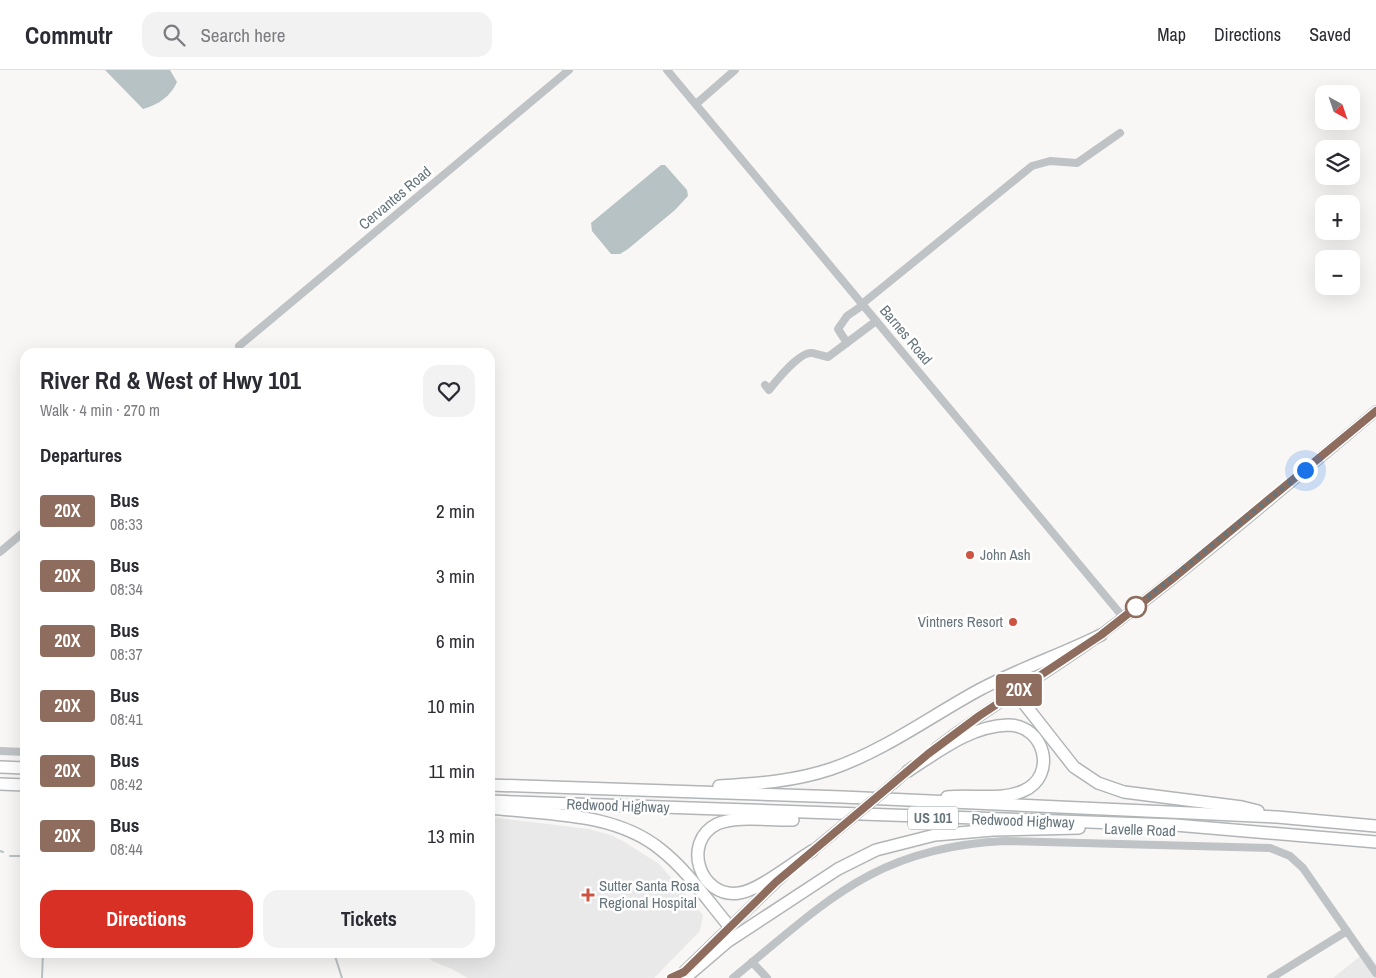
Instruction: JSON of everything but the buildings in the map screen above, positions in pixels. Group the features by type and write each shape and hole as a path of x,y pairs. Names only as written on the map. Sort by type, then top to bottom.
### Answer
{"highway":[{"path":"651,790 780,782 833,768 878,747 985,688 1101,635"},
{"path":"1015,692 1074,767 1098,784 1124,792 1242,807 1277,816"},
{"path":"905,802 1019,792 1032,786 1039,777 1043,765 1043,752 1039,742 1028,730 1020,726 1002,726 965,736 908,771"},
{"path":"0,767 20,768"},
{"path":"0,784 20,785"},
{"name":"Redwood Highway","path":"495,785 842,797 905,802 1277,816 1376,826"},
{"name":"Redwood Highway","path":"495,801 1175,825 1376,842"},
{"path":"495,809 593,820 630,831 655,845 670,858 729,926"},
{"path":"812,852 752,889 739,893 722,891 711,885 703,876 697,860 702,840 710,829 718,824 733,820 792,820 824,814"},
{"path":"683,976 727,942 838,869 876,850 935,835 993,830 1068,830 1104,824"}],"main road":[{"path":"671,978 683,976 729,926 812,852 908,771 962,728 1101,635 1198,559 1376,412"}],"street":[{"name":"Cervantes Road","path":"239,346 569,70"},
{"name":"Barnes Road","path":"666,70 1123,617"},
{"path":"696,104 735,70"},
{"path":"847,343 838,329 847,316 1032,166 1050,161 1077,163 1120,133"},
{"path":"764,385 769,390 783,372 806,354 811,352 828,357 876,321"},
{"path":"0,552 20,535"},
{"path":"0,751 20,752"},
{"name":"Lavelle Road","path":"733,978 821,904 873,872 925,852 982,842 1111,842 1276,850 1290,856 1299,863 1376,973"},
{"path":"1271,978 1346,930"},
{"path":"752,962 767,978"}],"shaded area":[{"path":"105,70 170,70 177,82 171,92 163,99 143,109"},
{"path":"661,165 665,165 687,190 688,196 675,210 628,249 620,254 611,254 592,231 591,223"},
{"name":"Sutter Santa Rosa Regional Hospital","path":"495,818 589,829 611,835 659,864 703,915 700,931 654,978 468,978 429,958 495,958"},
{"path":"1367,951 1376,964 1376,978 1333,978"}],"waterway":[{"path":"10,856 20,856"},
{"path":"42,978 43,958"},
{"path":"336,958 342,978"}],"bus line":[{"name":"20X","path":"671,978 684,972 776,882 928,754 979,716 1101,635 1176,576 1376,411"}],"place":[{"name":"John Ash","path":"970,555"},
{"name":"Vintners Resort","path":"1013,622"},
{"name":"Sutter Santa Rosa Regional Hospital","path":"588,895"}],"route":[{"path":"1136,607 1132,610 1305,470"}]}
